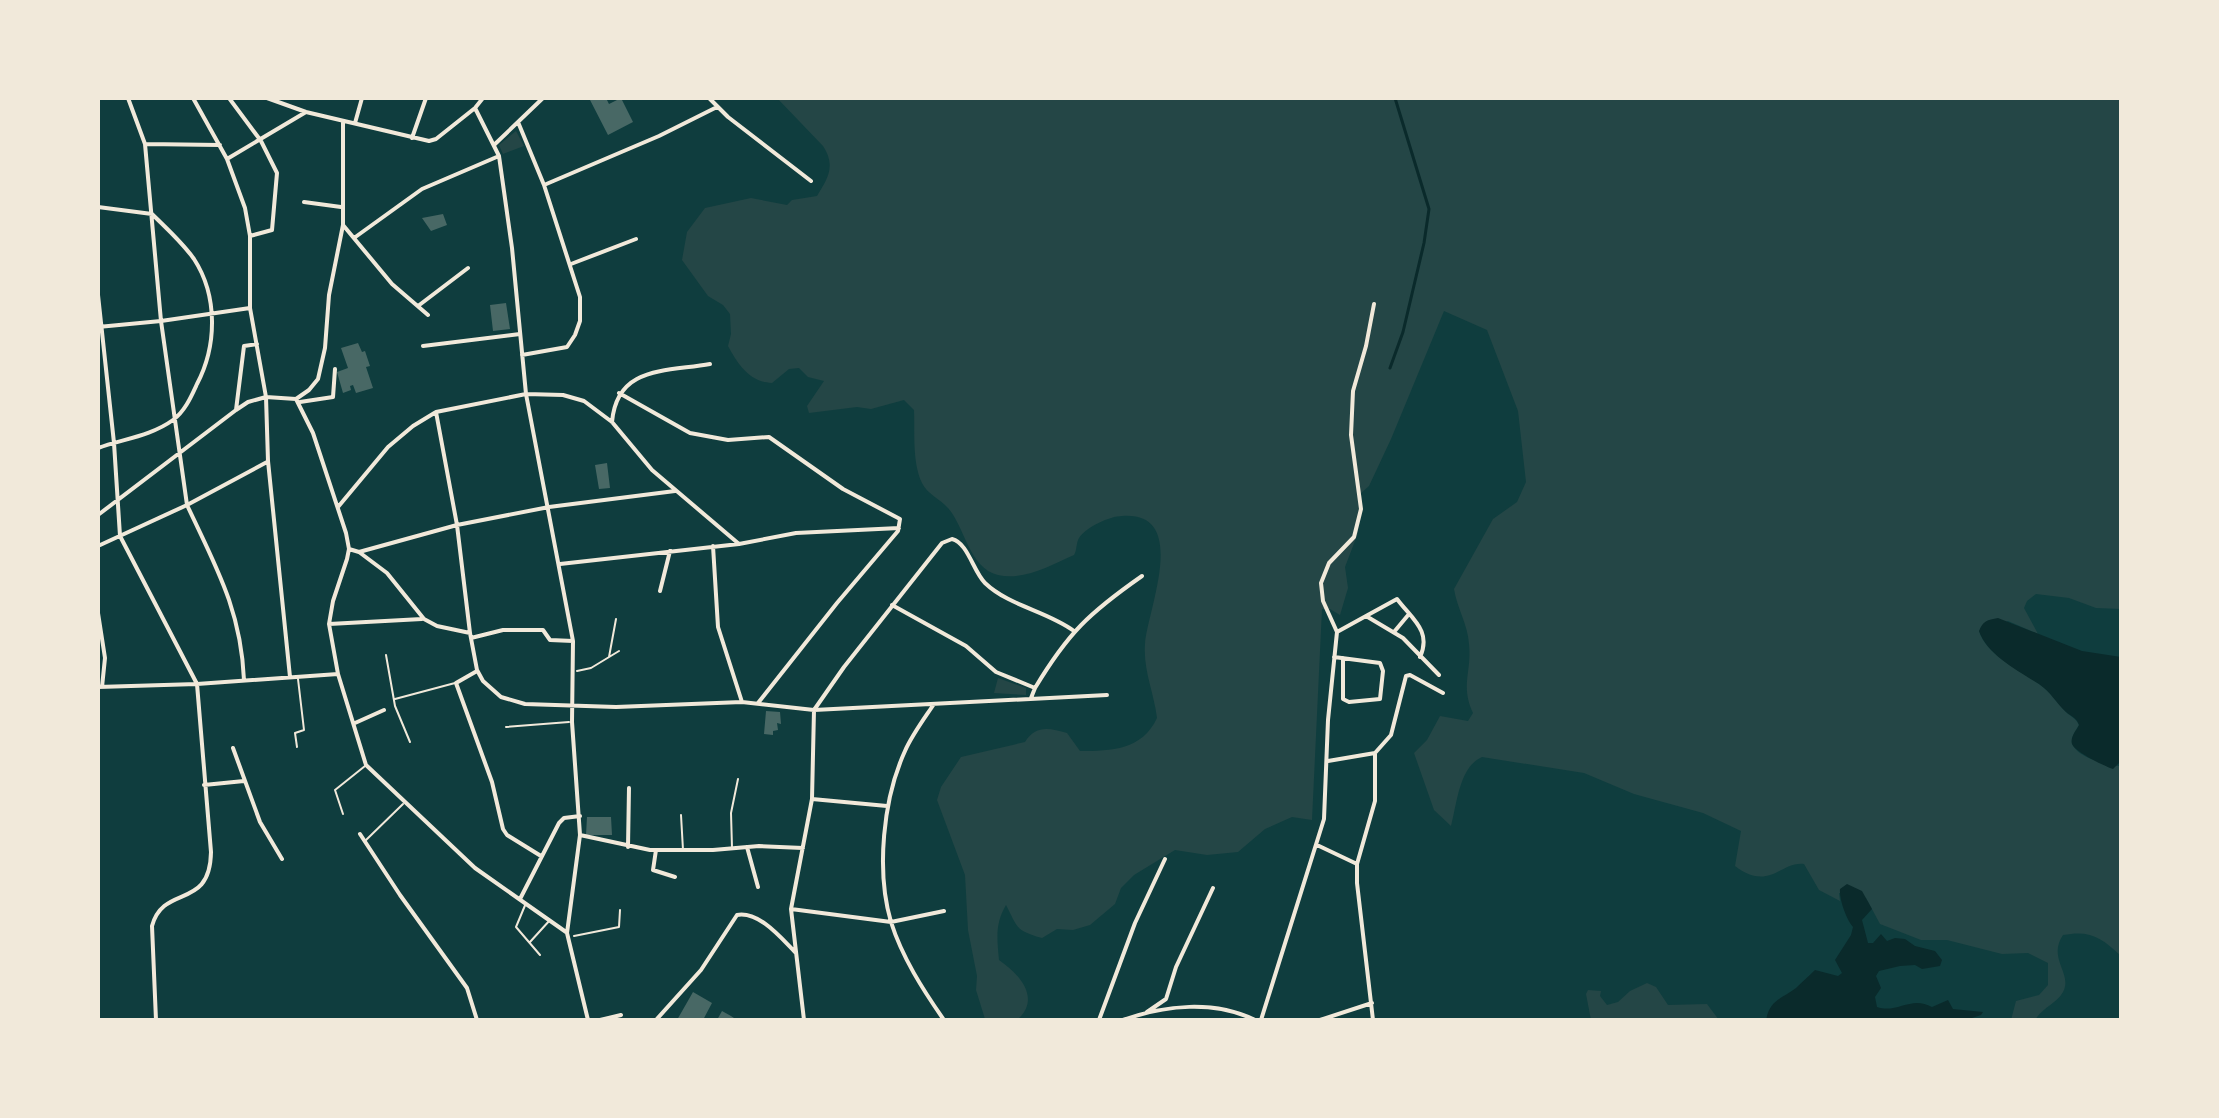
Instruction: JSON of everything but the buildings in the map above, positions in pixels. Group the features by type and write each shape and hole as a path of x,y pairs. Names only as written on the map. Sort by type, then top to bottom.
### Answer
{"street":[{"path":"128,98 145,144 161,321 187,505 234,610 244,680"},
{"path":"193,98 227,159 245,208 250,236 250,308 266,397 268,461 290,677"},
{"path":"229,98 261,141 274,165 278,185 272,230 250,236"},
{"path":"267,98 306,112 429,141 436,139 475,108 483,98"},
{"path":"355,123 362,98"},
{"path":"412,138 426,98"},
{"path":"494,145 543,98"},
{"path":"709,98 811,181"},
{"path":"544,185 659,136 717,107"},
{"path":"475,108 499,156 512,248 526,394 573,641 572,722 580,835 568,935 588,1020"},
{"path":"227,159 306,112"},
{"path":"298,401 313,386 320,372 329,295 343,225 343,121"},
{"path":"518,122 544,185 580,297 580,321 567,347 522,355"},
{"path":"145,144 220,145"},
{"path":"354,238 406,198 499,156"},
{"path":"304,202 342,207"},
{"path":"98,207 152,214 195,262 203,277 212,312 208,359 188,402 176,418 147,434 98,448"},
{"path":"343,225 392,284 428,315"},
{"path":"571,264 636,239"},
{"path":"418,306 468,268"},
{"path":"98,295 114,443 120,536 197,684 211,852 209,874 199,888 161,906 152,926 156,1020"},
{"path":"1123,1020 1147,1012 1202,1006 1258,1020 1324,819 1328,720 1337,632 1323,601 1321,583 1326,567 1354,537 1361,509 1351,435 1353,391 1374,304"},
{"path":"100,327 250,308"},
{"path":"423,346 520,334"},
{"path":"236,410 244,346 257,344"},
{"path":"612,422 613,407 627,384 643,376 710,364"},
{"path":"98,515 248,402 266,397 298,401 333,397 335,369"},
{"path":"619,393 670,423 704,437 728,440 769,437 843,489 897,517 900,525"},
{"path":"338,507 388,447 436,412 526,394 573,397 584,401 612,422 638,455 739,544"},
{"path":"298,401 313,433 349,549 329,624 338,674 366,765 475,868 551,919 568,935"},
{"path":"436,412 457,525 477,670 491,690 513,702 572,707 742,702 814,710 1107,695"},
{"path":"98,546 187,505 268,461"},
{"path":"359,552 457,525 549,507 676,491"},
{"path":"560,564 739,544 796,533 900,525"},
{"path":"758,703 900,525"},
{"path":"804,1020 791,909 812,799 814,710 942,543 957,540 979,576 994,590 1054,618 1074,631"},
{"path":"713,546 718,627 742,702"},
{"path":"349,549 359,552 387,573 424,619 437,626 471,636 495,631 543,630 550,640 573,641"},
{"path":"660,591 670,551"},
{"path":"1030,699 1074,631 1099,606 1142,576"},
{"path":"1337,632 1397,599 1424,634 1425,647 1420,657"},
{"path":"892,605 966,646 996,672 1035,688"},
{"path":"98,613 105,658 100,687 338,674"},
{"path":"1394,632 1409,614"},
{"path":"1366,616 1394,632 1439,675"},
{"path":"329,624 424,619"},
{"path":"1334,657 1343,658 1380,663 1383,671 1380,699 1349,702 1343,699 1343,658"},
{"path":"477,670 456,683 492,782 505,832 541,856"},
{"path":"1328,761 1375,753 1391,735 1406,676 1410,675 1443,693"},
{"path":"934,704 905,749 887,806 884,867 891,922 915,975 944,1020"},
{"path":"355,723 384,710"},
{"path":"233,748 260,822 282,859"},
{"path":"1373,1020 1357,895 1357,864 1375,801 1375,753"},
{"path":"204,785 244,781"},
{"path":"628,847 629,788"},
{"path":"812,799 887,806"},
{"path":"520,899 561,820 580,816"},
{"path":"360,834 467,988 477,1020"},
{"path":"580,835 628,847 656,850 746,846 803,848"},
{"path":"1317,845 1357,864"},
{"path":"746,846 758,887"},
{"path":"656,850 653,870 675,877"},
{"path":"1099,1020 1135,923 1165,859"},
{"path":"1147,1012 1166,999 1176,967 1213,888"},
{"path":"791,909 891,922 944,911"},
{"path":"656,1020 701,970 737,915 744,914 764,923 795,952"},
{"path":"1320,1020 1372,1003"},
{"path":"600,1020 621,1015"}],"lane":[{"path":"386,655 394,699 410,742"},
{"path":"297,677 304,730 295,733 297,747"},
{"path":"394,699 456,683"},
{"path":"506,727 572,722"},
{"path":"343,814 335,790 366,765"},
{"path":"732,848 731,813 738,779"},
{"path":"364,842 404,803"},
{"path":"681,815 683,850"},
{"path":"526,903 515,925 540,955"},
{"path":"529,942 551,919"}],"path":[{"path":"609,658 616,619"},
{"path":"572,671 591,668 619,651"},
{"path":"568,935 619,927 620,910"}],"shaded area":[{"path":"777,98 2121,98 2121,609 2096,608 2069,598 2036,594 2024,608 2038,634 2008,621 1979,631 1990,649 2044,688 2076,720 2079,725 2072,743 2079,752 2107,764 2119,766 2121,761 2121,956 2095,936 2063,935 2058,951 2065,978 2063,992 2035,1020 2011,1020 2016,1001 2039,995 2048,985 2048,963 2028,953 2002,954 1947,940 1921,940 1880,924 1866,898 1839,893 1840,901 1819,890 1804,864 1796,864 1766,876 1747,873 1735,866 1741,831 1703,813 1634,794 1584,773 1482,757 1474,762 1464,777 1451,826 1434,810 1414,753 1427,740 1440,716 1468,721 1473,713 1467,694 1468,637 1454,589 1493,519 1517,502 1526,482 1518,411 1487,330 1444,311 1391,439 1369,486 1360,494 1358,533 1345,567 1348,588 1340,615 1330,609 1322,609 1312,820 1292,817 1265,829 1238,852 1207,855 1175,850 1134,875 1121,888 1115,904 1090,925 1073,930 1057,929 1042,938 1033,935 1018,927 1006,905 998,925 999,960 1020,979 1028,995 1028,1003 1017,1020 985,1019 976,990 965,875 937,800 941,787 961,757 1025,742 1038,730 1067,733 1080,751 1092,751 1134,743 1151,729 1157,718 1145,644 1157,588 1160,546 1155,529 1143,519 1117,516 1087,530 1079,538 1074,555 1047,567 1018,576 988,571 974,556 948,508 922,483 915,456 914,410 904,400 871,409 857,407 809,413 807,406 824,381 808,377 799,368 789,369 772,383 764,382 751,376 740,365 728,346 730,314 723,305 708,296 682,260 687,232 705,208 751,198 787,205 792,200 817,196 821,190 830,166 827,153"},
{"path":"516,131 524,146 503,154 499,145"},
{"path":"1998,618 2082,651 2121,657 2121,761 2113,769 2074,747 2072,741 2079,725 2077,720 2062,709 2043,687 1989,648 1979,631 1986,622"},
{"path":"998,678 1026,688 1026,695 994,693"},
{"path":"1847,884 1862,891 1872,909 1862,920 1868,943 1873,943 1881,934 1887,941 1905,939 1915,946 1935,951 1942,960 1940,966 1922,969 1915,965 1900,966 1879,971 1876,976 1881,988 1875,997 1877,1007 1884,1009 1917,1003 1932,1007 1948,1000 1953,1009 1983,1012 1981,1015 1966,1020 1766,1020 1773,1004 1815,970 1838,976 1842,973 1835,960 1853,927 1841,898 1840,889"},
{"path":"1647,983 1656,987 1668,1005 1707,1004 1719,1020 1591,1020 1588,990 1601,991 1600,996 1607,1005 1618,1002 1630,991"}],"waterway":[{"path":"1390,368 1403,332 1429,209 1395,98"}]}
